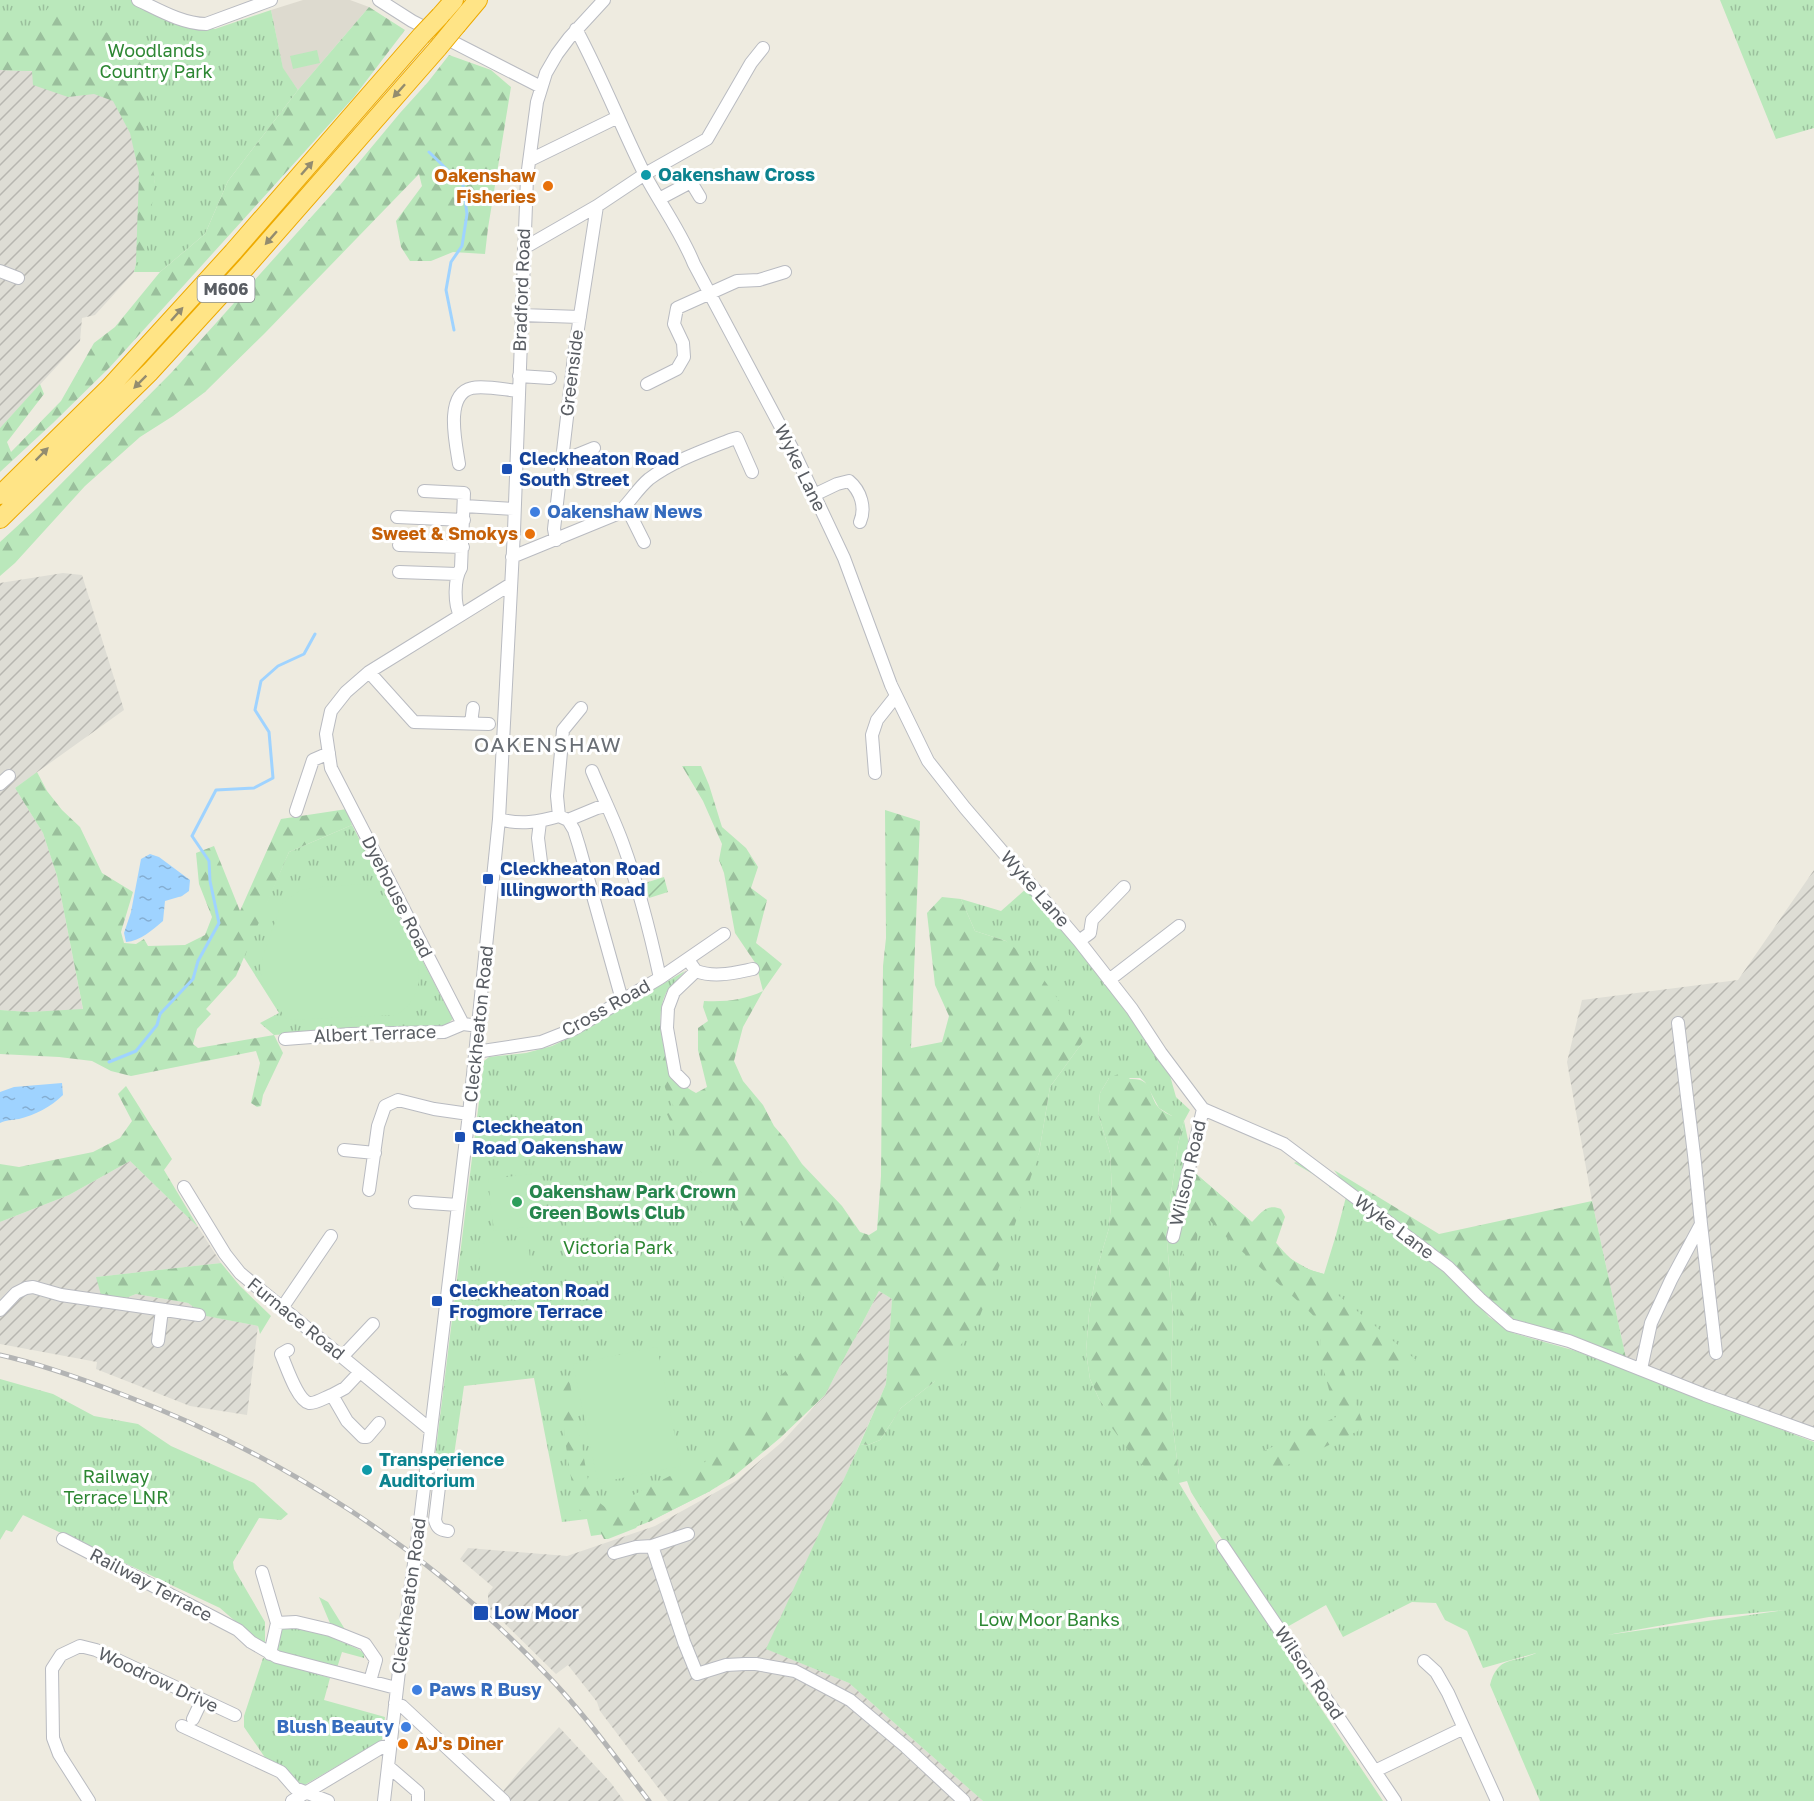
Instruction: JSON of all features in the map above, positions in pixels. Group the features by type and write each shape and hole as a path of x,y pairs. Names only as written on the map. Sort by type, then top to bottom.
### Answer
{"highway":[{"name":"M606","path":"0,495 110,388 233,252 454,0"},
{"name":"M606","path":"0,519 150,372 246,267 478,0"}],"street":[{"path":"142,1 164,13 198,24 206,24 247,4 271,0"},
{"path":"379,0 412,21 541,87"},
{"name":"Bradford Road","path":"514,531 527,177 537,102 546,73 557,54 604,0"},
{"name":"Wyke Lane","path":"576,30 645,174 687,246 694,264 770,406 814,495 844,558 896,696 928,761 1079,941 1132,1009 1161,1053 1203,1109 1284,1144 1448,1267 1510,1325 1569,1341 1814,1434"},
{"path":"524,248 707,139 751,63 763,48"},
{"path":"530,160 618,117"},
{"path":"659,199 691,182 700,197"},
{"name":"Greenside","path":"556,540 554,529 571,376 597,206"},
{"path":"0,271 18,278"},
{"path":"647,384 677,369 684,357 683,343 674,324 677,308 737,281 759,280 785,272"},
{"path":"521,315 580,317"},
{"path":"519,376 550,378"},
{"path":"459,464 454,409 459,395 471,388 519,391"},
{"path":"512,557 616,514 626,506 647,481 671,465 737,438 752,472"},
{"path":"562,461 594,448"},
{"path":"814,495 849,481 859,495 864,510 860,522"},
{"path":"424,491 464,493 463,547 461,568 457,574 456,608 460,615"},
{"path":"465,506 514,509"},
{"path":"626,506 644,542"},
{"path":"397,517 464,520"},
{"name":"Cleckheaton Road","path":"384,1801 396,1688 420,1521 479,1026 499,819 514,531"},
{"path":"399,545 463,547"},
{"path":"399,572 457,574"},
{"name":"Dyehouse Road","path":"463,1024 331,768 326,734 331,711 346,692 369,672 511,584"},
{"path":"369,672 414,722 489,724"},
{"path":"875,773 872,735 877,720 896,696"},
{"path":"471,723 473,708"},
{"path":"581,708 563,730 557,796 564,818 576,838 622,1000"},
{"path":"296,811 313,760 329,753"},
{"path":"592,771 623,842 645,911 660,978"},
{"path":"499,819 508,822 540,822 607,806"},
{"path":"540,822 538,838 542,870"},
{"path":"1079,941 1090,933 1092,920 1124,887"},
{"path":"1109,980 1179,926"},
{"name":"Cross Road","path":"476,1052 542,1042 574,1029 660,978 724,934"},
{"path":"688,958 696,971 707,975 724,975 753,969"},
{"path":"684,1082 675,1073 671,1055 668,1008 674,992 696,971"},
{"path":"1678,1023 1716,1353"},
{"path":"463,1024 479,1026"},
{"name":"Albert Terrace","path":"285,1039 351,1034 444,1032 463,1024"},
{"path":"369,1190 378,1126 385,1106 398,1100 434,1109 469,1114"},
{"name":"Wilson Road","path":"1173,1237 1203,1109"},
{"path":"344,1150 375,1153"},
{"name":"Furnace Road","path":"184,1187 225,1254 240,1273 431,1430"},
{"path":"415,1202 458,1205"},
{"path":"1641,1369 1651,1323 1701,1224"},
{"path":"282,1308 331,1236"},
{"path":"0,1310 16,1293 33,1287 61,1295 199,1315"},
{"path":"158,1341 162,1310"},
{"path":"342,1357 373,1324"},
{"path":"288,1350 281,1354 297,1392 307,1408 345,1388 360,1372"},
{"path":"332,1395 347,1421 363,1437 367,1437 379,1423"},
{"path":"427,1464 440,1466 435,1520 437,1527 448,1531"},
{"path":"614,1554 636,1547 652,1546 688,1534"},
{"name":"Railway Terrace","path":"63,1539 238,1630 251,1642 277,1657 396,1688"},
{"path":"652,1546 697,1674 726,1665 745,1664 795,1671 850,1700 906,1747 964,1801"},
{"name":"Wilson Road","path":"1223,1546 1395,1801"},
{"path":"262,1572 277,1623 270,1653"},
{"path":"277,1623 296,1622 330,1630 365,1644 376,1660 370,1681"},
{"name":"Woodrow Drive","path":"89,1801 59,1754 54,1738 52,1669 61,1655 80,1646 96,1650 235,1715"},
{"path":"1424,1661 1436,1672 1497,1801"},
{"path":"193,1719 201,1700"},
{"path":"395,1703 402,1706 504,1801"},
{"path":"182,1726 281,1772 295,1788 328,1801"},
{"path":"1375,1771 1464,1728"},
{"path":"292,1801 382,1747 390,1747"},
{"path":"388,1767 418,1792 417,1801"}],"shaded area":[{"path":"303,0 350,0 369,7 298,90 283,69 271,10"},
{"path":"0,70 100,74 155,179 134,272 95,315 82,318 80,341 0,428"},
{"path":"63,573 82,575 124,710 15,788 43,833 57,876 83,1010 29,1012 0,1010 0,583"},
{"path":"1814,870 1814,1434 1627,1363 1592,1201 1567,1062 1582,1000 1738,980"},
{"path":"130,1161 198,1227 221,1263 96,1277 126,1298 136,1294 188,1303 207,1316 258,1326 247,1415 190,1406 96,1369 97,1362 0,1344 0,1222 69,1195"},
{"path":"879,1291 892,1299 886,1384 767,1649 849,1683 983,1801 668,1801 568,1665 556,1674 488,1607 488,1594 493,1587 460,1559 468,1548 567,1556 655,1526 736,1481 782,1442 825,1395"},
{"path":"559,1727 611,1783 624,1801 507,1801 500,1795"}],"green space":[{"name":"Woodlands Country Park","path":"0,0 138,0 215,29 271,10 283,68 298,90 228,181 205,234 160,272 134,272 155,179 115,88 32,71 0,70"},
{"path":"1720,0 1814,0 1814,128 1776,139"},
{"path":"62,7 88,30 119,34 144,51 151,72 146,99 150,122 144,128 155,179 145,264 136,262 139,173 130,133 113,101 94,94 68,97 33,85 32,71 0,70 0,25 15,38 33,30 48,8"},
{"path":"369,7 405,30 354,97 110,367 0,472 0,428 40,384 44,394 7,442 11,452 61,401 94,343 115,327 160,272 205,234 228,181 298,90"},
{"path":"317,50 320,63 293,69 290,56"},
{"path":"449,55 491,70 511,87 485,254 453,252 431,261 410,261 401,247 396,221 422,186 419,174 205,392 140,437 85,486 15,563 0,576 0,542 37,508 172,372 340,185"},
{"path":"682,766 701,766 722,827 746,848 758,867 751,888 767,900 756,943 782,964 763,991 756,964 735,933 724,873 719,860 722,844 703,801"},
{"path":"37,772 47,791 80,827 102,873 133,892 121,932 124,943 136,944 144,939 148,946 185,945 205,935 212,917 199,884 196,853 214,846 240,911 281,819 347,809 352,825 289,852 236,976 206,1009 211,1014 197,1029 193,1044 198,1048 274,1035 283,1053 263,1095 261,1106 257,1107 251,1103 260,1063 256,1051 131,1076 111,1071 92,1061 0,1054 0,1010 29,1012 83,1009 57,876 43,833 15,788"},
{"path":"885,810 920,821 911,1048 942,1042 949,1016 935,985 927,913 942,897 961,899 975,931 1006,941 1028,958 1084,1035 1082,1043 1050,1087 1039,1153 1011,1236 978,1321 934,1382 901,1408 880,1440 868,1445 860,1444 886,1384 892,1299 879,1291 825,1395 780,1438 733,1477 710,1491 649,1522 641,1521 636,1528 604,1539 592,1516 578,1509 575,1503 563,1415 554,1383 569,1378 591,1496 605,1507 618,1503 685,1468 702,1465 772,1398 776,1379 793,1365 809,1339 816,1336 825,1326 830,1315 811,1303 779,1273 733,1209 682,1150 667,1114 675,1109 662,1075 662,1060 665,1053 672,1073 678,1081 696,1093 707,1087 698,1050 698,1028 708,1021 703,1007 704,1001 735,1000 763,991 743,1027 734,1061 743,1081 763,1105 774,1126 802,1164 842,1206 860,1232 869,1235 877,1230 881,1176 883,966 886,938"},
{"path":"352,825 453,1019 445,1026 350,1029 274,1035 260,1023 279,1013 243,956 289,852"},
{"path":"664,877 668,892 649,898 645,883"},
{"path":"366,884 383,896 390,905 412,946 419,976 413,999 396,1015 287,1020 262,983 260,965 281,905 300,890"},
{"name":"Low Moor Banks","path":"1027,888 1057,920 1136,1021 1169,1072 1176,1097 1190,1110 1184,1121 1195,1173 1276,1243 1289,1258 1310,1270 1324,1274 1346,1197 1329,1187 1330,1184 1294,1163 1296,1162 1304,1165 1435,1255 1489,1317 1513,1333 1576,1351 1814,1442 1814,1801 1540,1801 1490,1685 1493,1675 1502,1665 1536,1653 1483,1668 1467,1631 1445,1620 1436,1603 1412,1602 1343,1637 1326,1605 1287,1627 1301,1651 1298,1652 1199,1505 1187,1481 1179,1483 1220,1551 1383,1801 983,1801 849,1683 766,1649 860,1444 868,1445 880,1440 901,1408 934,1382 1039,1153 1050,1087 1082,1043 1006,941 975,931 961,899 1001,911","holes":["1109,1078 1140,1078 1145,1082 1159,1108 1184,1121 1178,1144 1166,1229 1173,1315 1170,1405 1179,1475 1114,1419 1099,1399 1090,1379 1086,1352 1089,1313 1097,1269 1109,1228 1112,1191 1110,1153 1098,1113 1100,1093","1785,1610 1607,1635 1709,1617"]},
{"name":"Victoria Park","path":"685,971 666,993 662,1003 661,1034 671,1074 861,1321 856,1337 777,1436 710,1491 625,1531 591,1536 587,1519 562,1522 534,1378 464,1386 452,1469 444,1468 435,1457 484,1061 489,1057 526,1053 552,1046 577,1034"},
{"path":"1123,1072 1130,1079 1138,1079 1147,1084 1160,1109 1172,1116 1177,1114 1184,1121 1178,1144 1166,1229 1173,1315 1170,1405 1179,1475 1178,1483 1161,1480 1134,1458 1110,1425 1113,1419 1099,1399 1090,1379 1086,1352 1089,1313 1097,1269 1109,1228 1112,1191 1110,1153 1098,1113 1100,1093 1109,1078"},
{"path":"126,1086 172,1159 164,1170 198,1227 130,1161 69,1195 0,1222 0,1164 19,1167 93,1152 120,1138 132,1121 118,1094"},
{"path":"1334,1170 1439,1234 1592,1201 1627,1363 1510,1325 1354,1197"},
{"name":"Oakenshaw Park Crown Green Bowls Club","path":"540,1173 545,1225 494,1231 488,1179"},
{"path":"1195,1173 1252,1222 1268,1208 1281,1209 1285,1217 1276,1243 1282,1250 1297,1263 1324,1274 1333,1291 1416,1360 1404,1366 1340,1361 1362,1420 1358,1431 1269,1474 1261,1465 1257,1454 1336,1417 1320,1355 1321,1323 1200,1210 1193,1321 1190,1337 1185,1337 1180,1333 1185,1232"},
{"path":"608,1200 610,1236 568,1239 564,1203"},
{"name":"Oakenshaw Park Crown Green Bowls Club","path":"528,1239 533,1290 483,1295 478,1244"},
{"path":"221,1263 240,1286 271,1316 260,1334 258,1326 206,1316 188,1303 136,1294 126,1298 101,1295 96,1277"},
{"path":"657,1347 681,1466 598,1483 573,1364"},
{"name":"Railway Terrace LNR","path":"0,1379 53,1394 94,1416 138,1424 171,1446 254,1483 288,1514 281,1520 259,1518 233,1562 234,1569 265,1622 265,1647 220,1608 23,1515 12,1532 6,1530 0,1540"},
{"path":"319,1597 328,1602 346,1631 332,1628"},
{"path":"291,1627 317,1631 358,1649 364,1653 364,1658 342,1652 337,1668 274,1650 281,1628"},
{"path":"263,1658 330,1678 324,1700 385,1717 382,1740 301,1787 268,1762 244,1727 244,1716"}],"water":[{"path":"150,854 159,857 190,880 189,891 182,896 165,901 163,921 141,937 126,942 124,933 131,912 141,859"},
{"path":"62,1083 63,1095 48,1107 19,1119 0,1123 0,1092 14,1087"}],"waterway":[{"path":"429,152 463,185 467,214 462,246 451,262 446,290 454,330"},
{"path":"109,1062 136,1051 157,1025 160,1014 193,979 198,961 219,923 210,881 209,861 192,836 216,790 254,788 273,778 269,732 255,710 261,681 278,666 304,654 315,634"}],"railway":[{"path":"0,1355 76,1377 181,1418 295,1476 350,1510 452,1586 500,1629 573,1704 649,1801"}],"place":[{"name":"Oakenshaw Cross","path":"646,175"},
{"name":"Oakenshaw Fisheries","path":"548,186"},
{"name":"Cleckheaton Road South Street","path":"507,469"},
{"name":"Oakenshaw News","path":"535,512"},
{"name":"Sweet & Smokys","path":"530,534"},
{"name":"Cleckheaton Road Illingworth Road","path":"488,879"},
{"name":"Cleckheaton Road Oakenshaw","path":"460,1137"},
{"name":"Oakenshaw Park Crown Green Bowls Club","path":"517,1202"},
{"name":"Cleckheaton Road Frogmore Terrace","path":"437,1301"},
{"name":"Transperience Auditorium","path":"367,1470"},
{"name":"Low Moor","path":"481,1613"},
{"name":"Paws R Busy","path":"417,1690"},
{"name":"Blush Beauty","path":"406,1727"},
{"name":"AJ's Diner","path":"403,1744"}],"district":[{"name":"OAKENSHAW","path":"548,745"}]}
